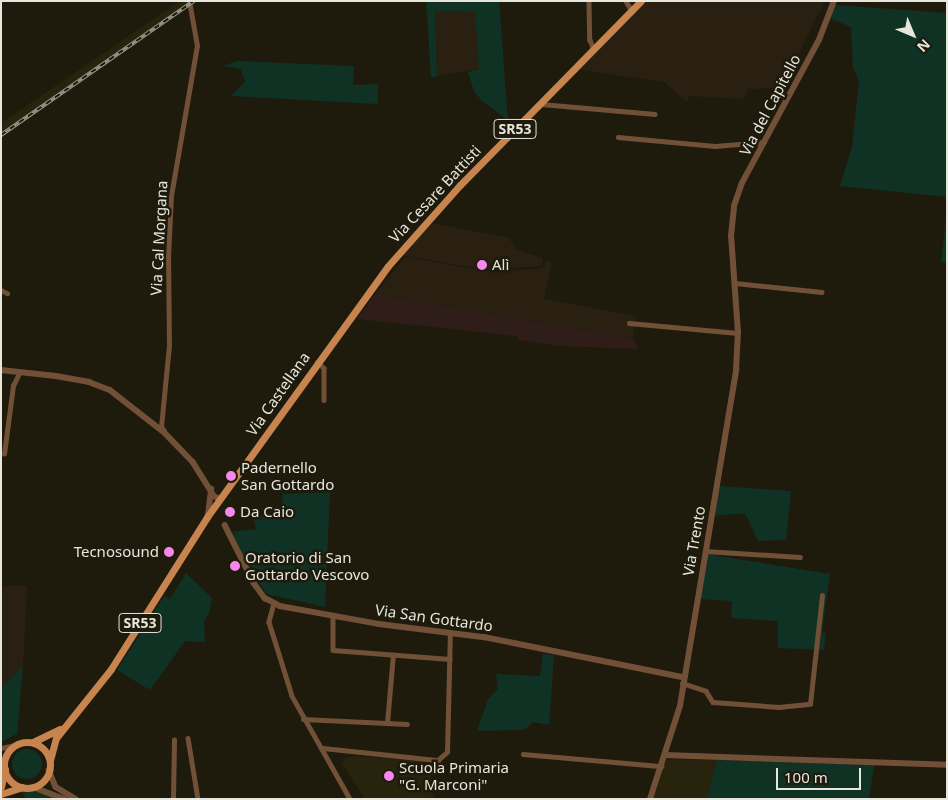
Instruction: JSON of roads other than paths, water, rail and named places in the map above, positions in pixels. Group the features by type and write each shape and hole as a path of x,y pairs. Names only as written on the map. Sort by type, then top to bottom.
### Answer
{"main road":[{"name":"Via Cesare Battisti","path":"378,279 460,185 641,1"},
{"name":"Via Castellana","path":"50,760 53,742 111,669 207,517 378,279"},
{"name":"Via Castellana","path":"33,742 66,724"},
{"name":"SR53","path":"15,745 33,742"},
{"path":"33,742 42,748 50,760"},
{"path":"1,786 7,754 15,745"},
{"name":"SR53","path":"49,770 50,760"},
{"path":"4,765 13,782 24,787"},
{"path":"1,794 12,788 33,786 45,778 49,770"}],"street":[{"name":"Via Cal Morgana","path":"164,432 161,426 169,346 168,257 171,196 197,46 190,1"},
{"path":"589,1 590,40 594,50"},
{"path":"626,1 632,11"},
{"name":"Via del Capitello","path":"731,222 737,194 819,40 834,1"},
{"path":"541,104 655,114"},
{"path":"618,137 715,146 764,142"},
{"name":"Via Trento","path":"650,799 678,716 682,680 736,370 738,333 731,222"},
{"path":"734,284 822,292"},
{"path":"1,290 8,293"},
{"path":"629,323 738,333"},
{"path":"317,362 324,368 324,400"},
{"path":"1,370 89,382 128,401 164,432 211,487 214,496 220,499"},
{"path":"4,454 14,386 19,373"},
{"path":"207,517 211,487"},
{"path":"225,524 254,584 266,598 274,603 270,622 275,648 303,719 323,748 350,799"},
{"path":"705,551 800,557"},
{"path":"682,680 706,691 713,702 779,707 810,704 822,596"},
{"name":"Via San Gottardo","path":"274,603 333,616 515,643 682,680"},
{"path":"333,616 332,650 450,659"},
{"path":"323,748 438,760 447,752 450,633"},
{"path":"387,723 393,655"},
{"path":"303,719 407,724"},
{"path":"188,738 198,799"},
{"path":"173,799 174,740"},
{"path":"1,748 15,745"},
{"path":"523,754 661,766"},
{"path":"665,755 947,765"},
{"path":"49,770 55,786 76,799"},
{"path":"33,786 65,799"}],"railway":[{"path":"1,135 194,1"}],"place":[{"name":"Alì","path":"482,265"},
{"name":"Padernello San Gottardo","path":"231,476"},
{"name":"Da Caio","path":"230,512"},
{"name":"Tecnosound","path":"169,552"},
{"name":"Oratorio di San Gottardo Vescovo","path":"235,566"},
{"name":"Scuola Primaria \"G. Marconi\"","path":"389,776"}]}
